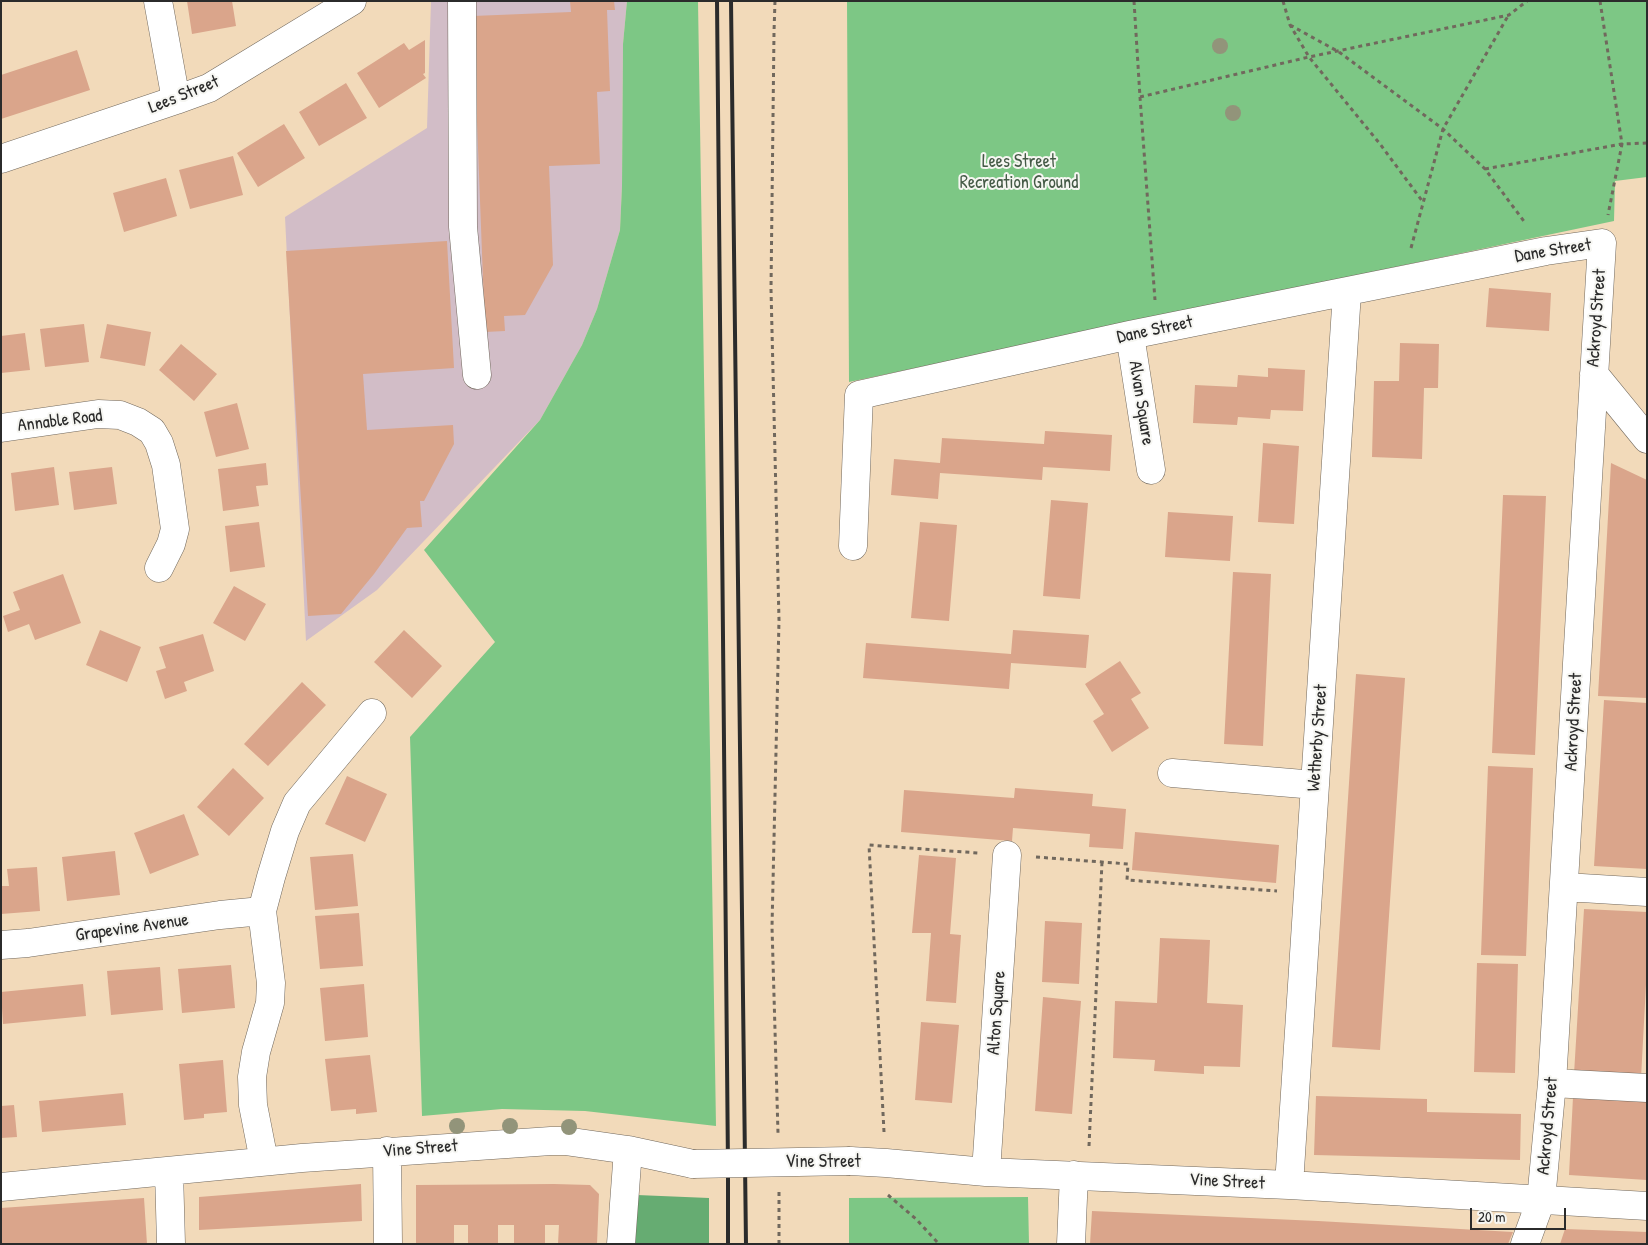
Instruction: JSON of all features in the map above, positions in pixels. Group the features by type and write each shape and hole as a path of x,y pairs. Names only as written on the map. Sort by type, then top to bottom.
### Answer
{"street":[{"path":"158,1 176,100"},
{"name":"Lees Street","path":"1,159 209,88 352,1"},
{"path":"462,1 463,227 477,375"},
{"name":"Dane Street","path":"853,546 859,395 1130,335 1403,279 1546,251 1602,243"},
{"name":"Ackroyd Street","path":"1525,1244 1541,1200 1552,1083 1602,243"},
{"name":"Wetherby Street","path":"1289,1185 1347,292"},
{"name":"Alvan Square","path":"1130,335 1151,470"},
{"path":"1594,374 1641,421"},
{"name":"Annable Road","path":"1,428 98,414 120,415 138,422 152,432 160,443 166,465 175,529 171,544 159,568"},
{"path":"264,1161 253,1105 252,1077 256,1052 270,1003 271,983 262,911 282,840 297,803 372,713"},
{"path":"1172,773 1315,786"},
{"name":"Alton Square","path":"986,1172 1007,855"},
{"path":"1564,887 1647,892"},
{"name":"Grapevine Avenue","path":"1,945 262,911"},
{"path":"1552,1083 1647,1088"},
{"name":"Vine Street","path":"1,1187 264,1161 387,1151 565,1141 628,1150 693,1164 858,1162 986,1172 1289,1185 1647,1206"},
{"path":"620,1244 628,1150"},
{"path":"387,1151 388,1244"},
{"path":"169,1171 171,1244"},
{"path":"1071,1244 1080,1176"}],"path":[{"path":"775,1 771,289 779,620 772,927 778,1135"},
{"path":"1134,1 1158,330"},
{"path":"1283,1 1290,25 1309,58 1380,144 1424,202"},
{"path":"1403,279 1443,129 1509,15 1527,1"},
{"path":"1600,1 1622,144 1602,243"},
{"path":"1140,97 1509,15"},
{"path":"1290,25 1339,52 1443,129 1485,169 1546,251"},
{"path":"1485,169 1622,144 1647,143"},
{"path":"1080,1176 1102,862"},
{"path":"858,1162 879,1188 916,1219 939,1244"},
{"path":"779,1185 779,1244"}],"shaded area":[{"path":"431,1 627,1 623,44 620,230 597,309 582,345 540,420 377,590 306,641 285,217 427,128"}],"green space":[{"path":"627,1 698,1 716,1126 585,1111 502,1109 422,1116 410,737 495,642 424,550 540,420 582,345 597,309 620,230 623,44"},
{"name":"Lees Street Recreation Ground","path":"847,1 1647,1 1647,177 1615,181 1614,221 849,382"},
{"path":"637,1195 709,1198 709,1244 634,1244"},
{"path":"1028,1197 1029,1244 849,1244 849,1198"}],"building":[{"path":"187,1 232,1 236,26 192,34"},
{"path":"570,1 614,1 615,10 607,10 610,91 597,92 600,164 549,166 553,265 525,315 504,316 505,331 485,332 473,16 571,12"},
{"path":"425,40 425,73 423,74 426,78 379,108 357,73 404,43 409,50"},
{"path":"77,50 90,90 1,119 1,75"},
{"path":"346,83 367,118 319,146 299,112"},
{"path":"284,124 305,158 258,187 237,153"},
{"path":"233,156 243,195 190,209 179,170"},
{"path":"166,178 177,216 124,232 113,193"},
{"path":"447,241 454,368 363,374 367,430 453,425 454,444 424,501 420,501 422,527 407,528 374,574 341,614 308,616 286,251"},
{"path":"1489,288 1551,293 1549,331 1486,327"},
{"path":"84,324 89,362 45,367 40,329"},
{"path":"107,324 151,332 145,366 100,358"},
{"path":"25,333 30,370 1,373 1,336"},
{"path":"1400,343 1439,344 1438,388 1424,388 1422,459 1372,457 1374,381 1399,381"},
{"path":"181,344 217,374 194,401 159,370"},
{"path":"1268,368 1305,370 1303,411 1271,410 1270,419 1238,417 1237,425 1193,423 1195,385 1237,387 1238,375 1268,377"},
{"path":"237,403 249,449 216,457 204,412"},
{"path":"1045,431 1112,435 1110,471 1043,467 1042,480 940,473 938,499 891,495 894,459 940,463 942,438 1044,444"},
{"path":"1263,443 1299,446 1294,524 1258,522"},
{"path":"266,463 268,485 256,486 259,506 223,511 218,469"},
{"path":"1611,463 1647,480 1647,698 1598,696"},
{"path":"54,467 59,505 15,511 11,473"},
{"path":"112,467 117,504 74,510 69,472"},
{"path":"1503,495 1546,496 1535,755 1492,753"},
{"path":"1051,500 1088,503 1080,599 1043,596"},
{"path":"1168,512 1233,516 1230,561 1165,557"},
{"path":"259,522 265,567 230,572 225,526"},
{"path":"920,522 957,525 949,621 911,618"},
{"path":"1233,572 1271,574 1263,746 1224,744"},
{"path":"63,574 81,623 35,640 29,624 8,632 3,616 20,610 13,592"},
{"path":"234,586 266,604 245,641 213,623"},
{"path":"100,630 141,647 127,682 86,665"},
{"path":"404,630 442,666 412,698 374,662"},
{"path":"1013,630 1089,635 1086,668 1011,663 1009,689 863,678 866,643 1011,654"},
{"path":"203,634 214,671 184,682 187,691 165,699 156,671 166,668 159,647"},
{"path":"1120,661 1141,693 1131,699 1149,728 1112,752 1093,721 1104,714 1085,684"},
{"path":"1356,674 1405,678 1380,1050 1332,1047"},
{"path":"302,682 326,705 268,766 244,744"},
{"path":"1604,700 1647,703 1647,869 1594,866"},
{"path":"1488,766 1533,768 1526,956 1481,955"},
{"path":"233,768 264,798 229,836 197,807"},
{"path":"347,776 387,794 365,842 325,824"},
{"path":"1015,788 1093,794 1092,806 1126,809 1123,849 1089,847 1090,834 1013,828 1012,841 901,832 904,790 1014,798"},
{"path":"184,814 199,855 150,874 134,833"},
{"path":"1135,832 1279,845 1276,883 1132,870"},
{"path":"115,851 120,895 67,901 62,857"},
{"path":"353,854 358,906 315,910 310,857"},
{"path":"919,855 956,858 950,934 961,935 956,1003 926,1001 931,933 912,933"},
{"path":"37,867 40,911 1,914 1,886 9,886 7,869"},
{"path":"1584,909 1647,912 1647,966 1641,1078 1574,1074"},
{"path":"359,913 363,966 320,969 315,916"},
{"path":"1045,921 1082,923 1079,984 1042,982"},
{"path":"1160,938 1210,940 1207,1003 1243,1005 1240,1067 1204,1066 1204,1074 1154,1071 1155,1060 1113,1058 1115,1001 1157,1003"},
{"path":"1477,963 1518,964 1515,1073 1474,1072"},
{"path":"231,965 235,1008 182,1013 178,969"},
{"path":"160,967 163,1010 111,1015 107,971"},
{"path":"83,984 86,1016 3,1024 1,992"},
{"path":"364,984 368,1037 325,1041 320,988"},
{"path":"1043,997 1081,1001 1072,1114 1035,1111"},
{"path":"921,1022 959,1025 952,1103 915,1100"},
{"path":"370,1055 377,1112 356,1114 356,1109 331,1111 325,1059"},
{"path":"223,1060 227,1112 204,1114 204,1118 184,1120 179,1064"},
{"path":"123,1093 126,1125 42,1132 39,1101"},
{"path":"1316,1096 1427,1099 1427,1112 1521,1114 1520,1160 1314,1155"},
{"path":"1573,1097 1647,1101 1647,1180 1569,1175"},
{"path":"14,1105 17,1137 1,1138 1,1106"},
{"path":"361,1184 362,1221 199,1230 199,1197"},
{"path":"416,1185 590,1185 599,1194 597,1244 558,1244 559,1225 545,1225 545,1244 514,1244 514,1225 498,1225 498,1244 468,1244 468,1225 454,1225 454,1244 416,1244"},
{"path":"144,1198 147,1244 1,1244 1,1208"},
{"path":"1092,1211 1513,1232 1508,1244 1090,1244"},
{"path":"1565,1229 1647,1232 1647,1244 1560,1244"}],"railway":[{"path":"717,1 728,1244"},
{"path":"731,1 746,1244"}]}
